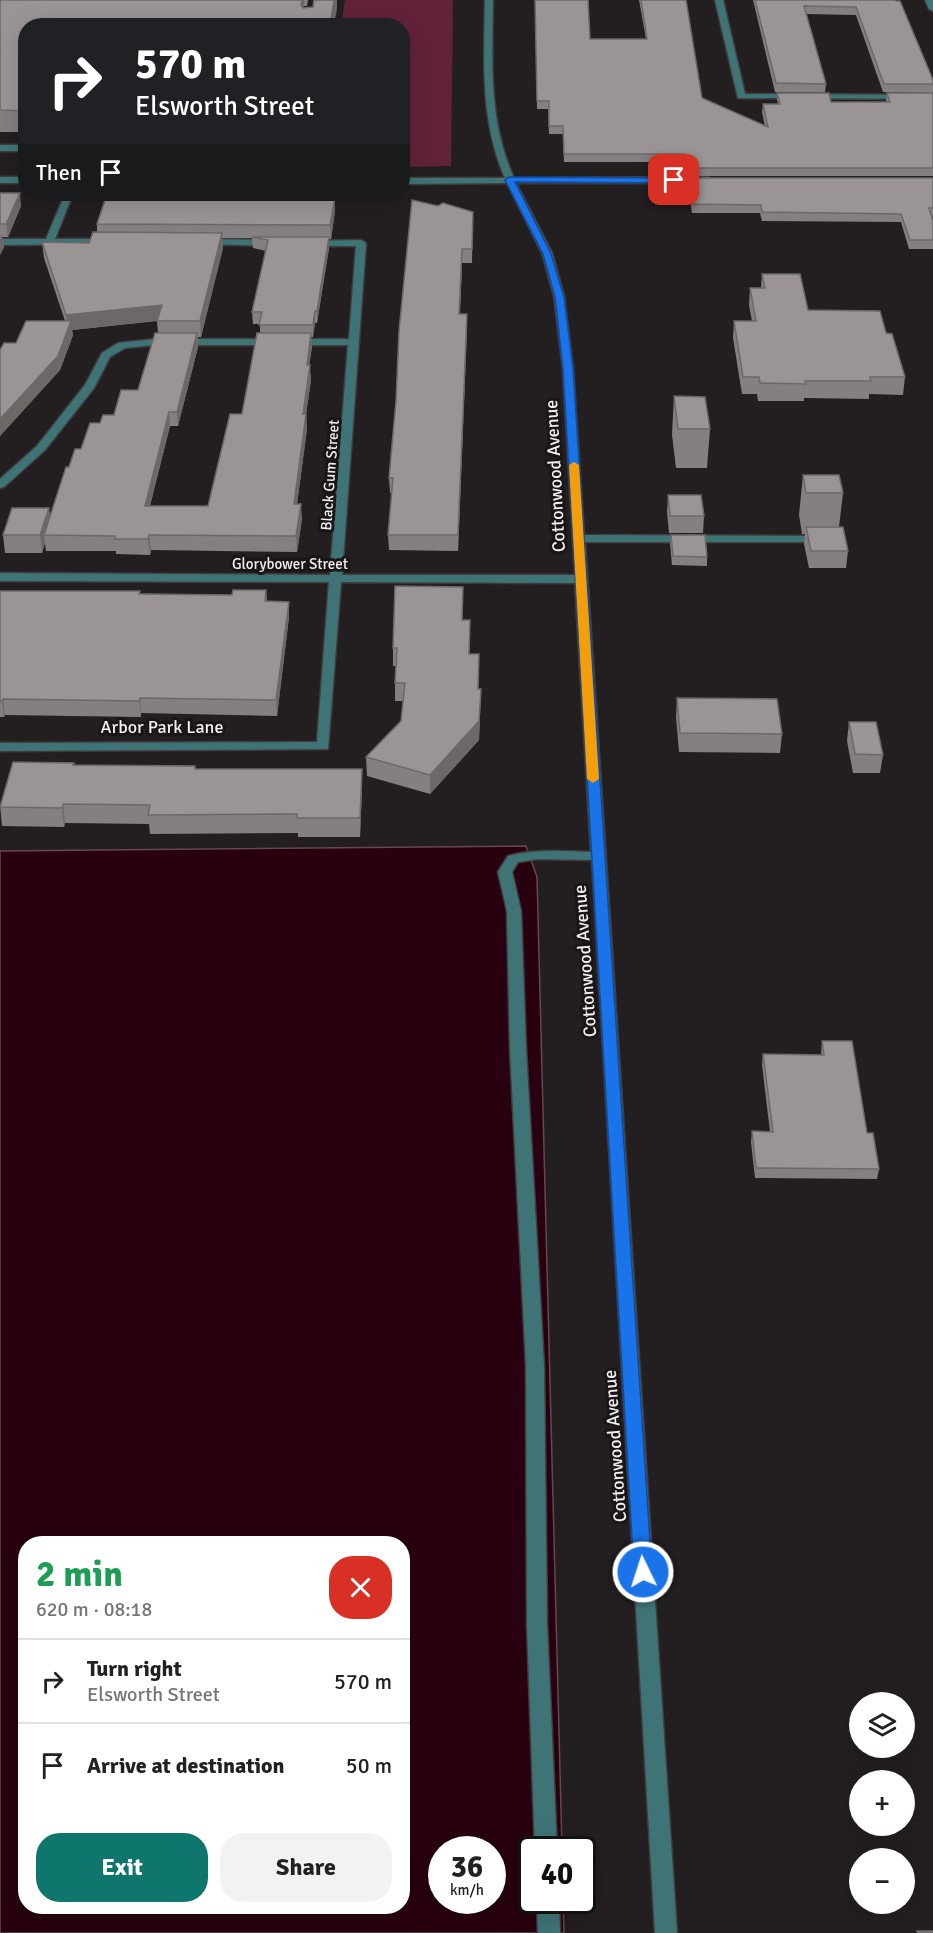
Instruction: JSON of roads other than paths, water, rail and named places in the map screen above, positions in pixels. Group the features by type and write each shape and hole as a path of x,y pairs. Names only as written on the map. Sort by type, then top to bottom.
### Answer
{"street":[{"name":"Cottonwood Avenue","path":"489,0 490,108 495,139 509,180 547,254 559,297 568,369 666,1933"},
{"path":"718,0 741,96 933,97"},
{"path":"929,0 933,9"},
{"path":"0,148 18,148"},
{"path":"0,180 18,180"},
{"path":"410,181 721,180"},
{"path":"49,242 66,201"},
{"path":"0,242 118,242"},
{"path":"188,242 280,243"},
{"name":"Black Gum Street","path":"303,243 361,243 323,746"},
{"path":"0,485 41,448 90,386 106,355 122,345 155,342 353,342"},
{"path":"578,538 840,539"},
{"name":"Glorybower Street","path":"0,577 580,579"},
{"name":"Arbor Park Lane","path":"0,747 323,746"},
{"path":"545,1836 537,1624 535,1366 518,1049 514,911 505,872 513,859 538,855 598,856"},
{"path":"548,1914 549,1933"}]}
